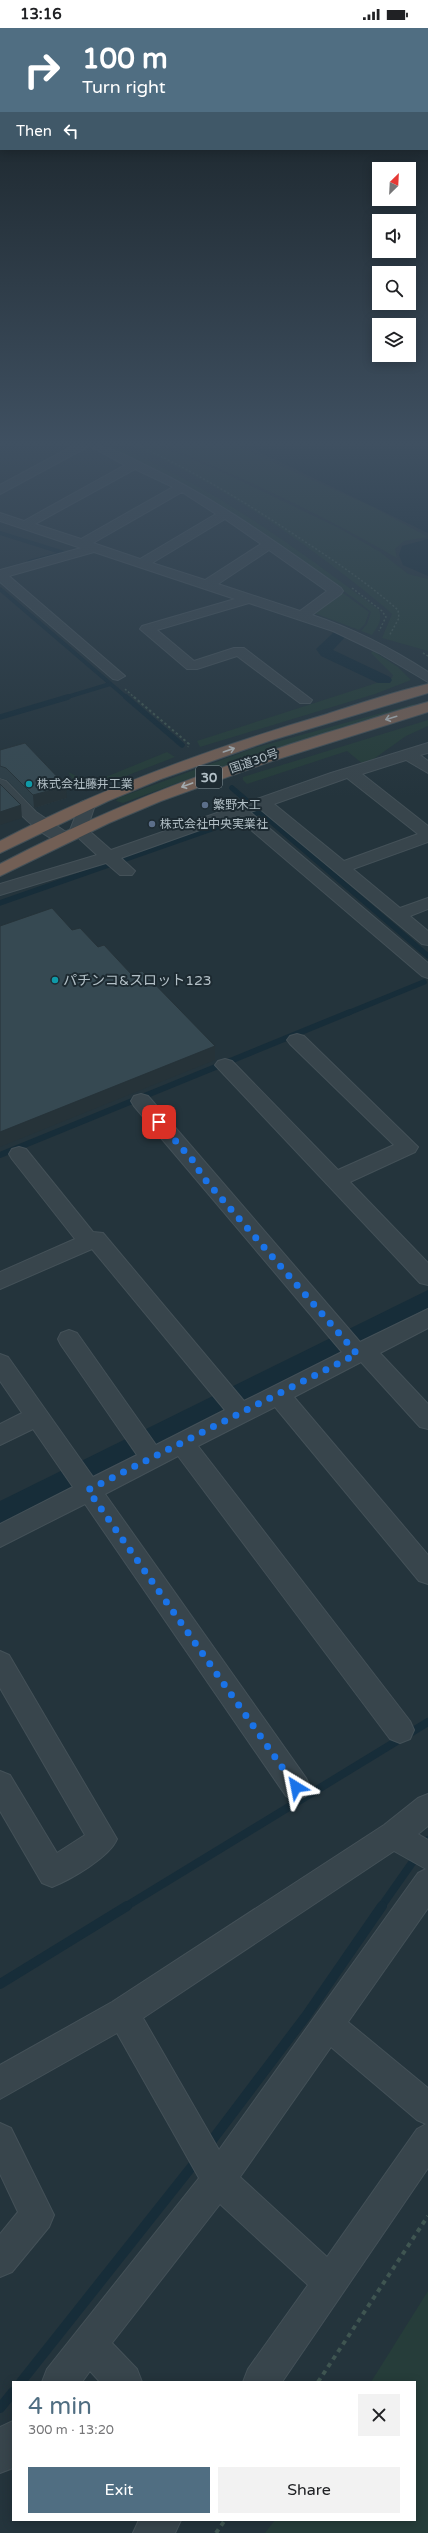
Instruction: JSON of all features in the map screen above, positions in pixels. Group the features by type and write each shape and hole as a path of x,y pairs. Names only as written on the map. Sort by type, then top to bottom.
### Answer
{"highway":[{"name":"国道30号","path":"0,872 87,805 166,772 280,733 428,688"},
{"name":"国道30号","path":"0,848 53,832 78,830 153,797 220,772 428,707"},
{"path":"0,859 53,832"}],"street":[{"path":"0,574 35,563"},
{"path":"139,563 338,628 384,650 428,678"},
{"path":"207,585 240,563"},
{"path":"296,563 336,591 302,616"},
{"path":"0,574 118,676"},
{"path":"249,599 147,629 192,666 239,651 305,700"},
{"path":"385,761 411,741 428,734"},
{"path":"0,890 118,863 250,810 385,761 428,748"},
{"path":"408,754 428,768"},
{"path":"351,773 428,835"},
{"path":"0,784 30,815 53,832"},
{"path":"87,805 78,830 118,863"},
{"path":"250,810 341,868 428,940"},
{"path":"250,810 428,972"},
{"path":"341,868 428,835"},
{"path":"397,915 428,903"},
{"path":"297,1040 408,1147 336,1180"},
{"path":"226,1065 428,1277"},
{"path":"141,1101 353,1346 428,1420"},
{"path":"19,1154 89,1242"},
{"path":"0,1281 95,1239 233,1404"},
{"path":"0,1536 80,1479 144,1447 182,1443 233,1404 278,1394 353,1346 428,1318"},
{"path":"69,1339 144,1447"},
{"path":"0,1363 296,1787"},
{"path":"278,1394 428,1572"},
{"path":"0,1435 37,1416"},
{"path":"182,1443 400,1730"},
{"path":"0,1662 103,1838 52,1873 0,1784"},
{"path":"61,2381 90,2345 208,2162 328,2025 421,1864 428,1808"},
{"path":"0,2083 123,2013 421,1864"},
{"path":"123,2013 208,2162 330,2282"},
{"path":"328,2025 428,2109"},
{"path":"0,2139 37,2215 0,2260"},
{"path":"262,2381 428,2140"},
{"path":"90,2345 123,2381"},
{"path":"0,2455 12,2440"},
{"path":"152,2533 161,2521"}],"path":[{"path":"118,676 118,683 189,744 186,750 189,752"},
{"path":"319,2381 428,2216"},
{"path":"216,2533 224,2521"}],"green space":[{"path":"302,563 314,563 379,610 380,621 372,635 361,631 367,624 371,612 355,599"},
{"path":"328,563 394,563 408,574 428,579 428,651 382,638 392,614"},
{"path":"343,593 369,612 365,624 359,630 314,613"},
{"path":"373,651 398,667 411,680 375,694 200,747 197,741 392,678 393,675 371,653"},
{"path":"414,704 416,707 259,753 123,803 116,801 118,798 254,748"},
{"path":"428,720 428,726 406,736 364,765 347,751 247,784 243,780 243,777"},
{"path":"167,752 175,757 87,791 73,780 68,772 91,783"},
{"path":"428,2291 428,2533 265,2533 274,2521 416,2521 416,2381 372,2381"}],"water":[{"path":"402,563 428,563 428,576 403,565"}],"building":[{"path":"25,743 66,786 33,795 6,768 0,766 0,750"},
{"path":"0,784 21,805 0,812"},
{"path":"52,908 72,930 80,928 98,947 104,945 132,975 142,971 215,1046 0,1132 0,926"}],"waterway":[{"path":"0,589 127,698"},
{"path":"340,634 324,649 327,653 384,680"},
{"path":"64,698 110,684"},
{"path":"0,717 68,697"},
{"path":"126,697 182,745"},
{"path":"232,788 260,812"},
{"path":"0,903 260,812"},
{"path":"260,812 428,956"},
{"path":"348,1013 424,982"},
{"path":"0,1155 350,1012"},
{"path":"0,1514 428,1299"},
{"path":"125,1907 428,1722"},
{"path":"381,1907 428,1840"},
{"path":"0,1984 127,1906"},
{"path":"207,2147 306,2016 382,1906"},
{"path":"22,2381 197,2160"},
{"path":"0,2408 12,2393"}],"place":[{"name":"株式会社藤井工業","path":"29,784"},
{"name":"繁野木工","path":"205,805"},
{"name":"株式会社中央実業社","path":"152,824"},
{"name":"パチンコ&スロット123","path":"55,980"}],"route":[{"path":"159,1122 195,1163 202,1176 357,1354 88,1490 296,1787"}]}
